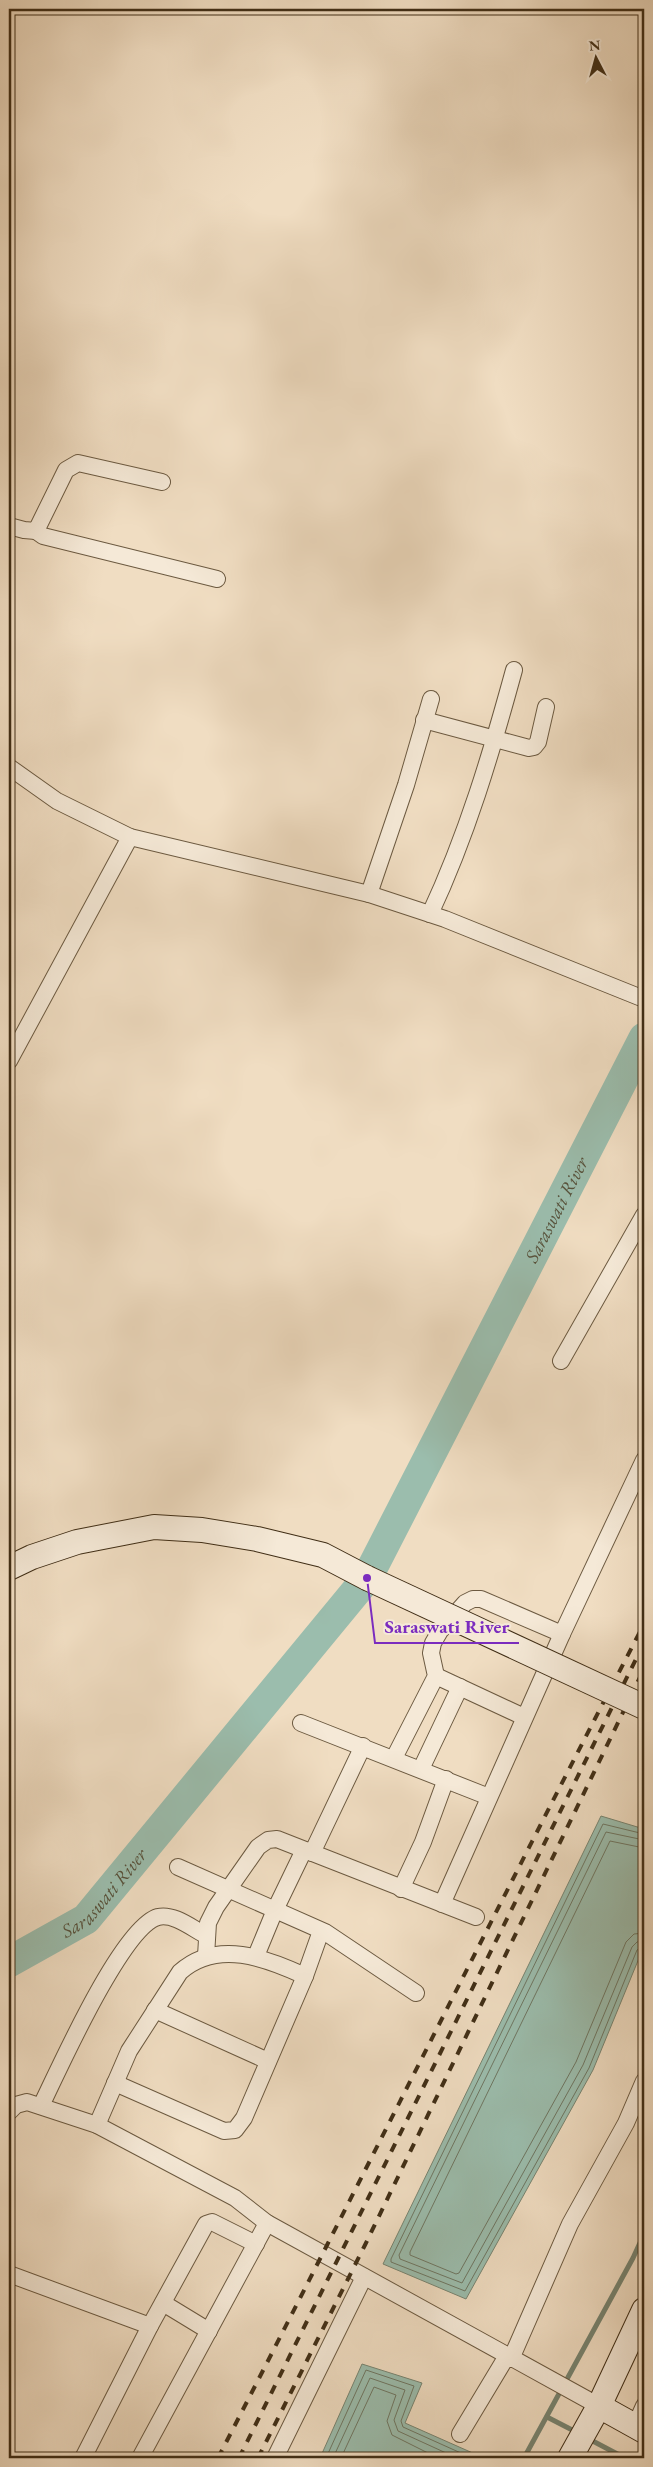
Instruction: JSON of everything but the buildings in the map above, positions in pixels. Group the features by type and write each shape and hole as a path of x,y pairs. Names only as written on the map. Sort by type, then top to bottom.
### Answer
{"street":[{"path":"36,531 66,470 78,463 162,482"},
{"path":"9,526 36,531 44,536 217,579"},
{"path":"430,914 452,868 472,815 496,738 514,670"},
{"path":"369,894 406,785 431,699"},
{"path":"424,720 530,748 534,746 541,731 546,707"},
{"path":"9,767 57,801 130,838 369,894 430,914 644,999"},
{"path":"9,1061 130,838"},
{"path":"561,1361 644,1215"},
{"path":"442,1904 524,1717 644,1460"},
{"path":"9,1568 32,1557 77,1542 154,1527 202,1530 258,1539 323,1555 644,1706"},
{"path":"394,1758 436,1676 431,1653 433,1643 447,1623 466,1603 481,1599 562,1634"},
{"path":"436,1676 524,1717"},
{"path":"421,1769 460,1687"},
{"path":"301,1723 489,1797"},
{"path":"256,1956 275,1910 308,1852 363,1746"},
{"path":"401,1888 423,1842 446,1779"},
{"path":"206,1956 208,1923 216,1907 230,1891 258,1847 268,1840 277,1839 476,1917"},
{"path":"178,1867 321,1931 416,1993"},
{"path":"41,2106 104,1982 132,1937 149,1920 160,1916 171,1917 207,1936"},
{"path":"115,2083 224,2131 235,2130 244,2118 321,1931"},
{"path":"97,2125 129,2051 180,1972 189,1963 206,1956 256,1956 304,1976"},
{"path":"155,2010 268,2062"},
{"path":"460,2434 509,2358 570,2224 626,2123 644,2080"},
{"path":"11,2105 27,2102 97,2125 234,2198 267,2223 509,2358 599,2406 641,2421"},
{"path":"83,2458 150,2326 206,2224 212,2222 256,2244"},
{"path":"140,2458 267,2223"},
{"path":"9,2274 150,2326"},
{"path":"275,2458 364,2277"},
{"path":"163,2303 209,2331"},
{"path":"570,2458 599,2406 644,2310"}],"water":[{"path":"601,1816 644,1829 644,1946 593,2070 466,2299 383,2264"},
{"path":"362,2364 422,2383 405,2423 484,2458 320,2458"}],"waterway":[{"name":"Saraswati River","path":"9,1962 86,1919 367,1578 644,1038"},
{"path":"524,2458 633,2258 644,2234"},
{"path":"547,2417 578,2433"},
{"path":"587,2438 625,2458"}],"railway":[{"path":"218,2458 644,1624"},
{"path":"239,2458 644,1643"},
{"path":"258,2458 365,2245 644,1669"}],"place":[{"name":"Saraswati River","path":"367,1578"}]}
